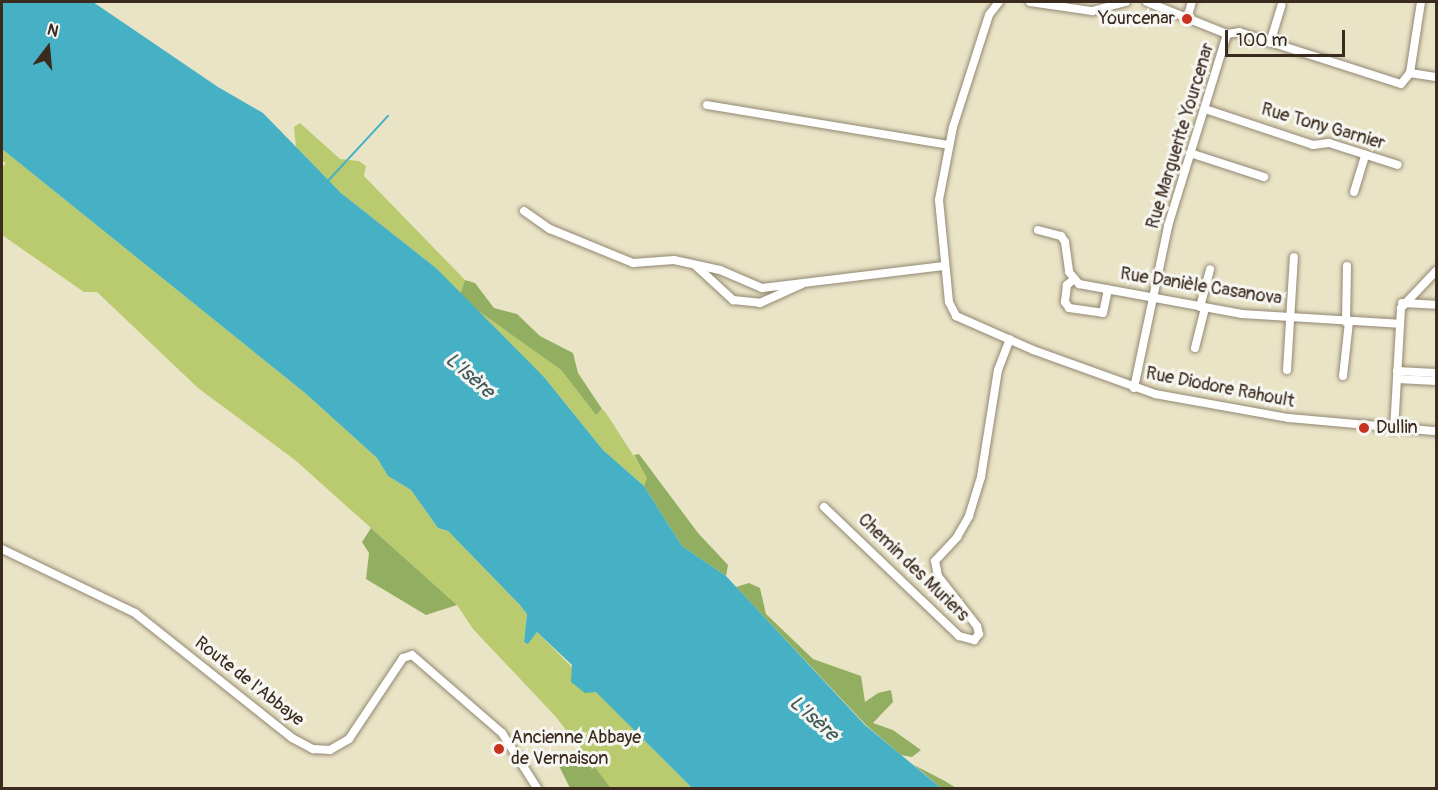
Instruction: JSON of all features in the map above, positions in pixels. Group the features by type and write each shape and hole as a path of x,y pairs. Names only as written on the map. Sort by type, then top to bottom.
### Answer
{"street":[{"name":"Rue Diodore Rahoult","path":"999,2 989,15 949,145 939,200 944,266 951,310 962,321 1134,388 1289,418 1394,430 1437,431"},
{"path":"1030,2 1092,11 1125,2"},
{"path":"1147,2 1227,34 1239,33 1401,84 1410,73 1421,2"},
{"path":"1187,19 1192,2"},
{"path":"1270,43 1281,6"},
{"name":"Rue Marguerite Yourcenar","path":"1134,388 1168,226 1227,34"},
{"path":"1410,73 1437,77"},
{"path":"707,105 949,145"},
{"name":"Rue Tony Garnier","path":"1205,109 1313,145 1329,143 1398,165"},
{"path":"1190,153 1264,177"},
{"path":"1354,192 1365,155"},
{"path":"524,212 550,229 633,262 674,260 762,288 944,266"},
{"path":"1038,230 1061,236 1065,242 1073,280 1067,285 1065,302 1069,308 1103,312 1108,290"},
{"path":"1287,370 1294,256"},
{"path":"695,265 733,300 760,303 806,282"},
{"path":"1343,376 1348,322 1347,266"},
{"path":"1195,348 1210,269"},
{"path":"1394,430 1402,303 1437,271"},
{"name":"Rue Danièle Casanova","path":"1073,280 1108,290 1203,307 1290,318 1400,324"},
{"path":"1402,303 1437,305"},
{"name":"Chemin des Muriers","path":"825,507 959,636 974,640 979,634 977,626 938,576 935,561 957,537 969,516 981,477 998,370 1010,339"},
{"path":"1397,375 1437,373"},
{"path":"1397,375 1437,381"},
{"name":"Route de l'Abbaye","path":"2,549 135,613 292,738 313,749 330,750 350,739 403,658 412,655 502,733 537,789"}],"green space":[{"path":"300,123 340,159 359,161 366,166 364,176 465,280 460,295 436,268 341,193 296,147 294,127"},
{"path":"2,149 305,393 377,458 388,476 411,490 438,528 448,531 520,605 527,614 524,642 528,643 537,632 692,788 611,788 556,717 473,629 457,605 295,460 198,388 97,292 84,292 2,235 2,168 6,163 2,161"},
{"path":"465,280 475,283 494,308 517,314 540,336 573,353 578,373 602,409 596,415 561,370 470,305 460,295"},
{"path":"470,305 561,370 596,415 602,409 606,413 648,478 644,486 603,450 544,377"},
{"path":"639,454 698,533 728,565 726,576 682,546 644,486 647,478 634,455"},
{"path":"371,528 457,605 426,615 366,579 369,553 362,542"},
{"path":"749,583 760,588 766,614 813,659 861,676 865,702 878,693 891,690 893,702 873,723 893,730 921,750 912,757 901,755 866,725 736,587"},
{"path":"582,751 611,788 570,788 555,758"},
{"path":"914,765 945,781 956,788 941,788"}],"water":[{"name":"L'Isère","path":"2,2 93,2 218,87 263,113 341,193 436,268 544,377 603,450 644,486 682,546 726,576 865,725 941,788 692,788 596,692 585,693 571,682 572,665 537,632 528,644 524,642 527,614 520,605 448,531 438,528 411,490 388,476 377,458 305,393 2,149"}],"waterway":[{"path":"327,182 388,116"}],"place":[{"name":"Yourcenar","path":"1187,19"},
{"name":"Dullin","path":"1364,428"},
{"name":"Ancienne Abbaye de Vernaison","path":"499,749"}]}
